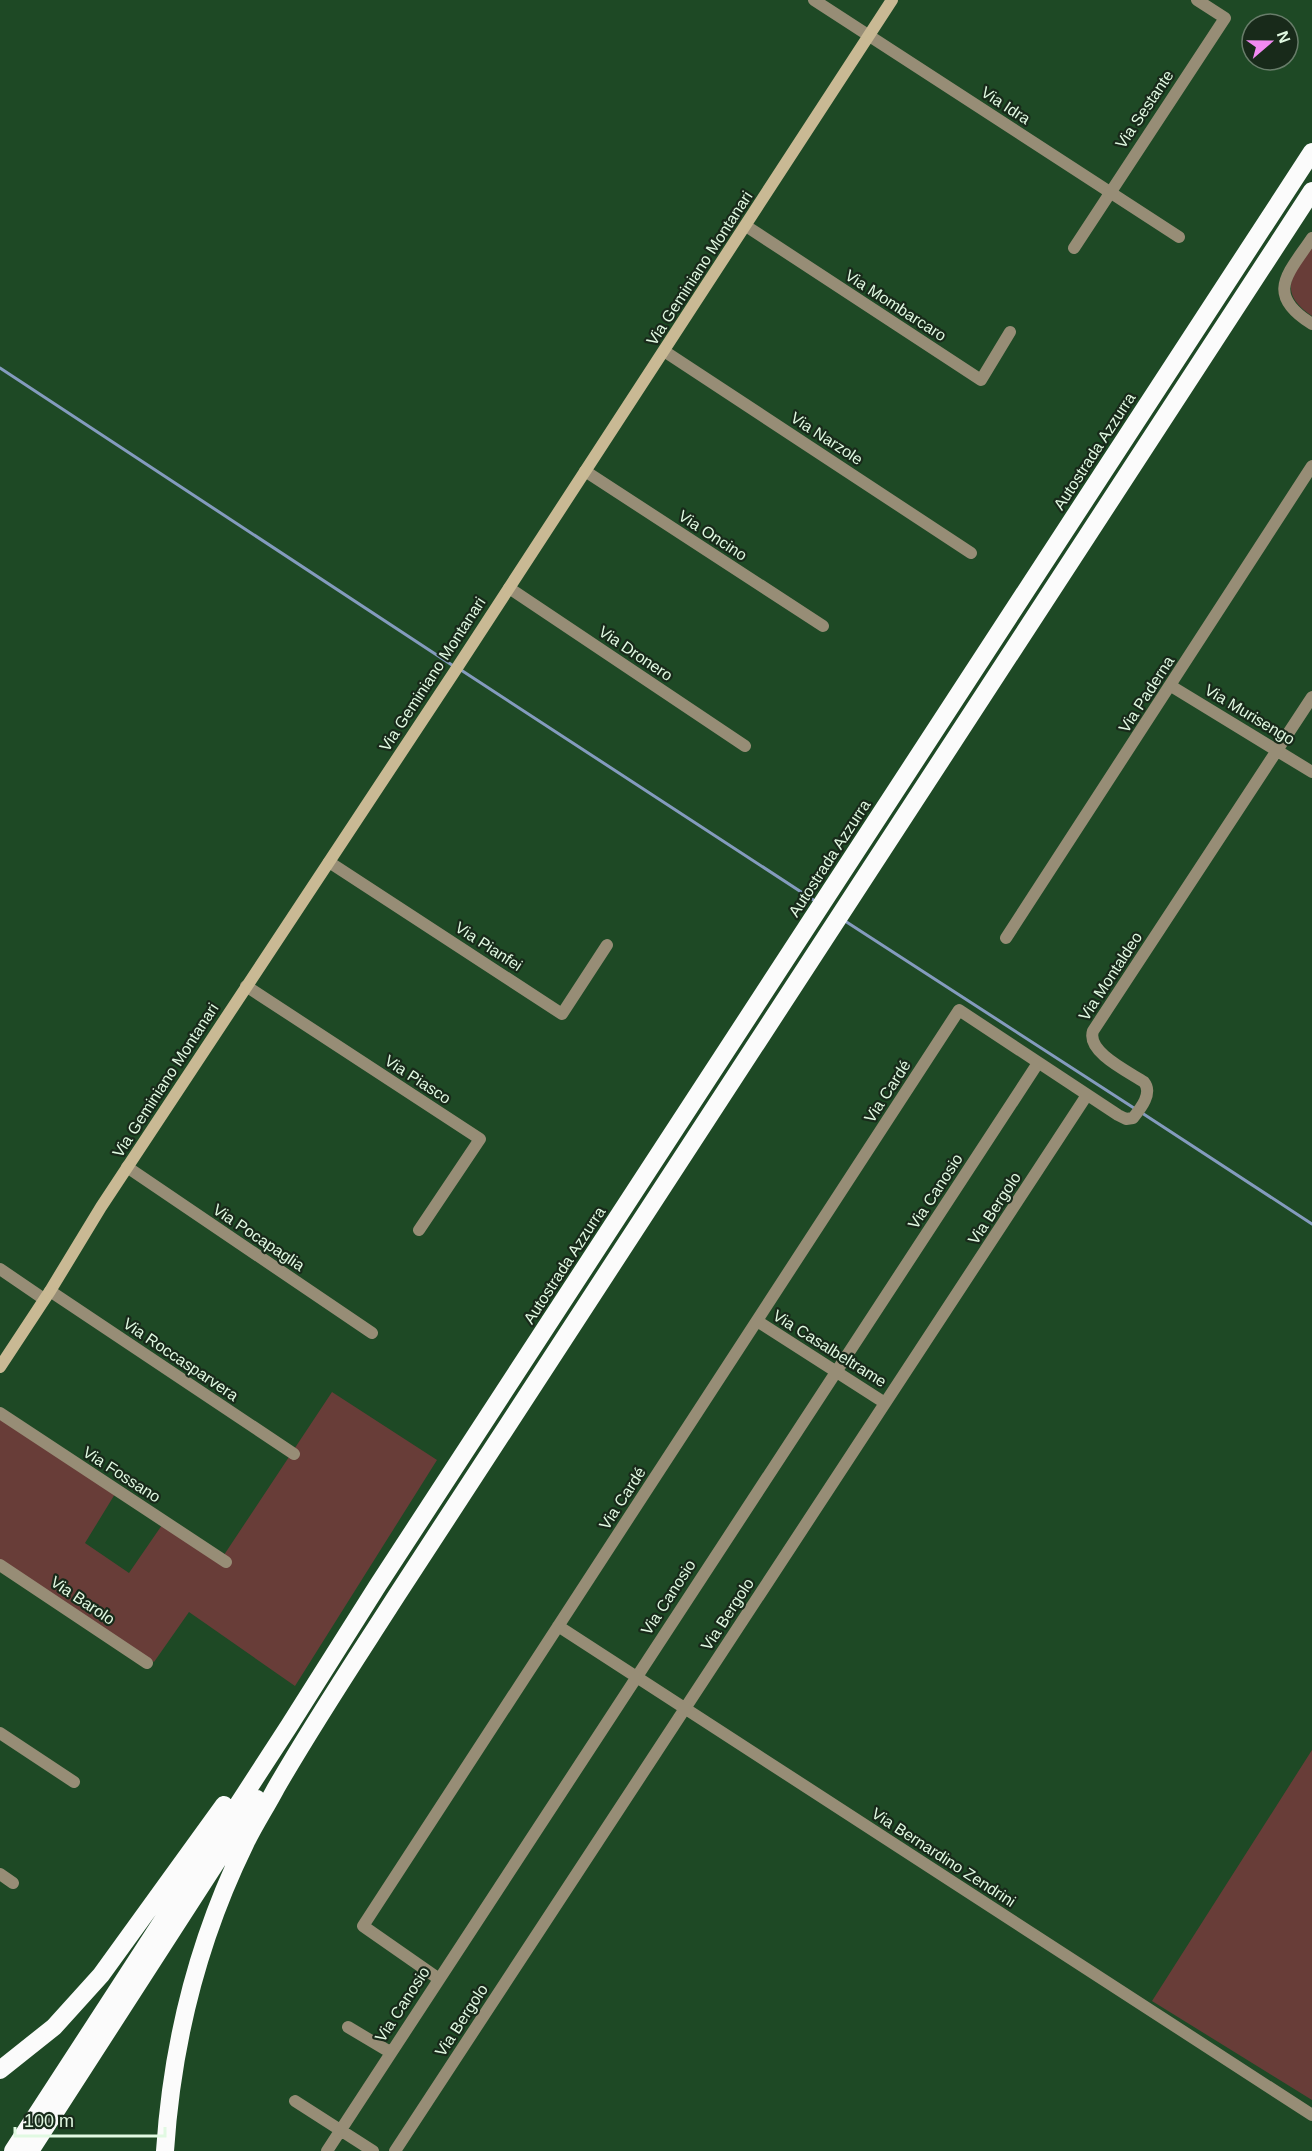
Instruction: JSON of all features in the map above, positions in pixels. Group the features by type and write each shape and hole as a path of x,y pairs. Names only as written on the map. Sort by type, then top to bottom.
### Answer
{"highway":[{"name":"Autostrada Azzurra","path":"378,1585 1312,152"},
{"path":"165,2151 170,2094 181,2030 214,1914 245,1843 295,1755 397,1594 1312,191"},
{"path":"30,2151 142,1964 378,1585"},
{"path":"0,2070 54,2027 101,1975 378,1585"},
{"path":"13,2151 301,1730 397,1594"}],"street":[{"name":"Via Idra","path":"814,0 1179,237"},
{"name":"Via Geminiano Montanari","path":"0,1367 127,1167 453,674 892,0"},
{"name":"Via Sestante","path":"1074,248 1225,18 1197,0"},
{"name":"Via Mombarcaro","path":"746,226 981,380 1010,332"},
{"path":"1312,238 1287,276 1284,290 1291,308 1312,324"},
{"name":"Via Narzole","path":"664,351 971,553"},
{"name":"Via Paderna","path":"1006,938 1312,466"},
{"name":"Via Oncino","path":"585,471 823,626"},
{"name":"Via Dronero","path":"509,588 745,746"},
{"name":"Via Murisengo","path":"1171,686 1312,772"},
{"name":"Via Montaldeo","path":"959,1010 1087,1095 1126,1119 1133,1118 1148,1093 1147,1086 1099,1053 1092,1040 1093,1031 1312,697"},
{"name":"Via Pianfei","path":"329,862 562,1014 607,945"},
{"name":"Via Piasco","path":"246,986 480,1139 419,1230"},
{"name":"Via Cardé","path":"439,1979 363,1926 959,1010"},
{"name":"Via Canosio","path":"327,2151 1038,1063"},
{"name":"Via Bergolo","path":"395,2151 1087,1095"},
{"name":"Via Pocapaglia","path":"127,1167 372,1333"},
{"name":"Via Roccasparvera","path":"0,1269 47,1295 294,1454"},
{"name":"Via Casalbeltrame","path":"757,1322 885,1403"},
{"name":"Via Fossano","path":"0,1413 226,1562"},
{"name":"Via Barolo","path":"0,1565 147,1662"},
{"name":"Via Bernardino Zendrini","path":"558,1626 1312,2115"},
{"path":"0,1733 74,1782"},
{"path":"0,1874 13,1883"},
{"path":"348,2027 390,2052"},
{"path":"295,2101 373,2151"}],"shaded area":[{"path":"1312,246 1312,316 1294,299 1291,282"},
{"path":"332,1392 437,1460 295,1686 189,1612 154,1662 0,1560 0,1419 115,1494 85,1543 129,1573 162,1525 220,1561"},
{"path":"1312,1750 1312,2100 1152,2001"}],"waterway":[{"path":"0,368 455,667"},
{"path":"461,670 815,901"},
{"path":"845,921 1137,1110"},
{"path":"1142,1113 1312,1224"}]}
